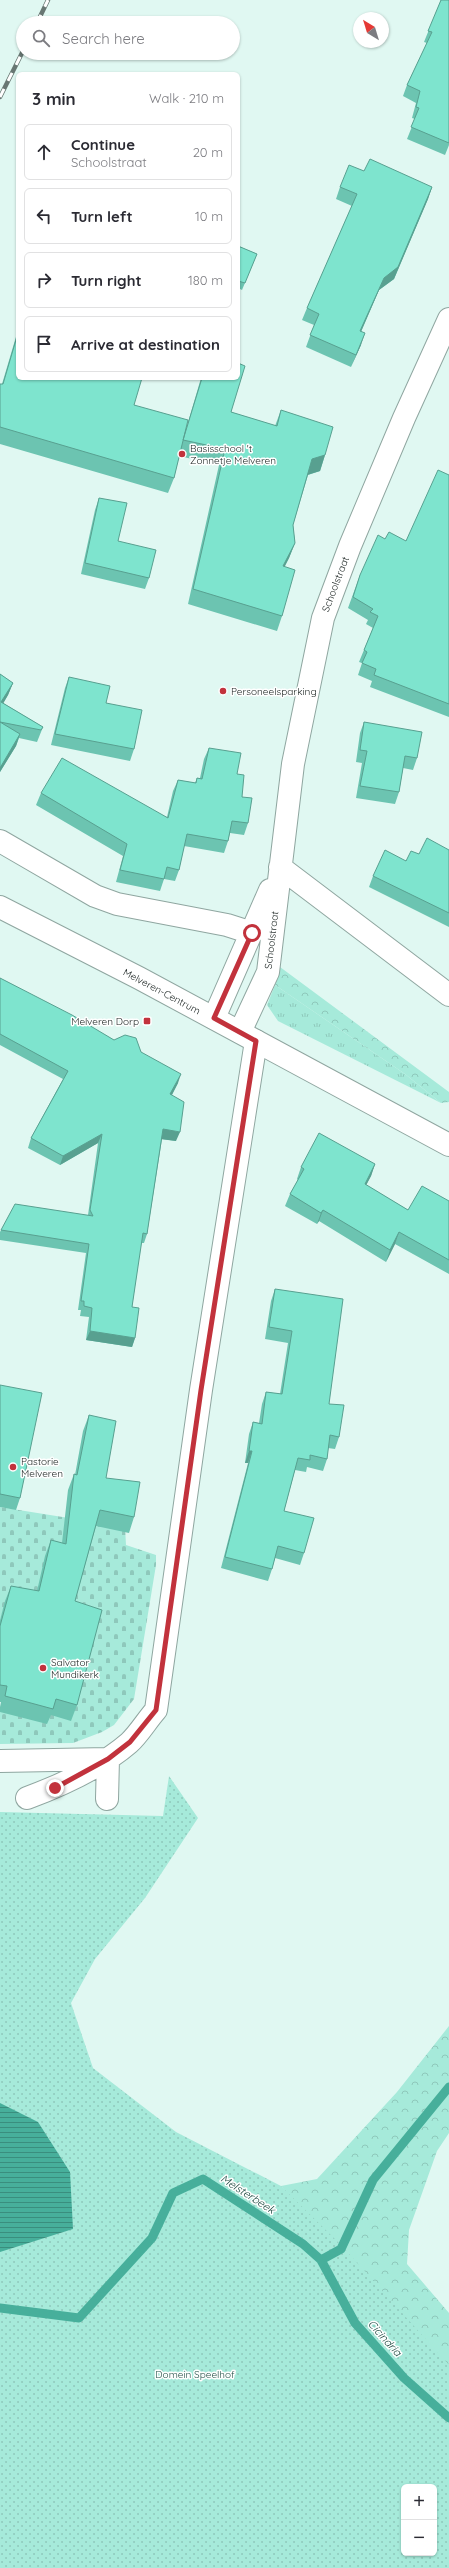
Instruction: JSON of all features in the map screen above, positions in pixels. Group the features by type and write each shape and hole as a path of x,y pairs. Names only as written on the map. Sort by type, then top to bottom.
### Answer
{"street":[{"name":"Schoolstraat","path":"27,1798 55,1788 108,1759 130,1742 156,1710 201,1390 248,1036 268,972 293,764 323,618 350,546 398,432 449,319"},
{"path":"0,841 95,896 110,902 227,925 252,933"},
{"name":"Schoolstraat","path":"214,1018 280,867"},
{"path":"280,867 449,995"},
{"name":"Melveren-Centrum","path":"0,907 248,1036 449,1145"},
{"path":"0,1761 108,1759 107,1799"}],"green space":[{"path":"280,967 449,1092 449,1102 441,1103 405,1074 275,985"},
{"path":"275,985 405,1074 441,1103 278,1021 267,1005"},
{"path":"0,1507 125,1527 126,1545 156,1555 156,1565 134,1699 114,1725 102,1732 73,1743 0,1744 0,1712 33,1607 3,1610 0,1620"},
{"name":"Domein Speelhof","path":"169,1776 198,1818 145,1898 95,1959 71,2003 93,2068 176,2132 281,2186 342,2246 449,2365 449,2568 0,2568 0,1812 163,1816"},
{"path":"449,2026 449,2133 437,2151 409,2230 407,2264 449,2313 449,2386 281,2186 317,2179 397,2092"}],"shaded area":[{"path":"0,2103 38,2122 70,2172 73,2229 0,2252"}],"building":[{"path":"441,0 449,0 449,143 411,127 419,108 416,107 420,91 407,85 432,32 428,31"},
{"path":"370,159 432,187 398,267 384,278 360,331 365,333 356,355 310,335 319,314 307,308 357,194 340,187 349,165 364,171"},
{"path":"240,247 257,254 245,283 240,282"},
{"path":"16,340 16,380 141,380 134,405 188,420 174,478 0,427 0,384 3,384"},
{"path":"240,364 245,366 231,412 277,426 281,410 333,427 325,455 312,459 293,525 295,543 283,566 295,570 282,616 193,589 225,449 183,440 201,380 240,380"},
{"path":"438,470 449,475 449,704 374,675 376,669 362,663 367,652 364,650 378,616 370,612 373,609 353,597 360,575 378,535 385,539 389,532 406,541"},
{"path":"99,498 127,503 118,541 156,550 149,578 85,563"},
{"path":"0,674 13,683 1,702 43,727 41,730 0,722"},
{"path":"69,677 110,686 106,703 142,710 134,749 55,734"},
{"path":"0,722 20,734 0,768"},
{"path":"364,722 422,732 417,758 405,756 399,792 360,786 367,751 360,750"},
{"path":"209,748 241,753 237,774 244,775 242,797 252,798 248,823 232,821 228,841 187,834 179,870 167,867 164,879 120,870 127,844 41,793 62,758 168,818 178,780 196,783 197,778 202,779"},
{"path":"427,838 449,850 449,913 373,876 385,850 406,861 411,851 419,854"},
{"path":"0,978 72,1015 114,1040 125,1035 136,1038 141,1052 181,1074 170,1094 184,1102 180,1132 163,1129 147,1234 143,1233 132,1307 139,1308 135,1338 90,1331 92,1308 84,1306 84,1301 81,1301 89,1244 1,1230 15,1204 93,1216 90,1210 102,1134 63,1156 31,1138 68,1071 0,1034"},
{"path":"319,1133 375,1164 365,1184 408,1210 422,1186 449,1201 449,1260 399,1232 390,1250 323,1210 321,1213 290,1194 304,1169 301,1167"},
{"path":"275,1289 343,1299 329,1404 344,1405 339,1437 330,1435 327,1459 310,1455 310,1460 298,1458 284,1511 314,1518 304,1553 278,1546 272,1569 225,1557 252,1451 249,1451 253,1422 262,1424 266,1392 282,1394 292,1331 269,1327"},
{"name":"Pastorie Melveren","path":"0,1385 42,1393 20,1498 0,1494"},
{"path":"89,1415 116,1421 106,1478 140,1482 134,1517 100,1510 75,1601 102,1610 77,1705 56,1699 53,1709 5,1696 7,1686 0,1685 0,1626 11,1586 39,1591 51,1540 66,1544 74,1474 77,1475"}],"waterway":[{"name":"Melsterbeek","path":"0,2308 79,2318 152,2238 173,2193 203,2179 303,2244 321,2260 341,2249 373,2180 449,2087"},
{"name":"Cicindria","path":"321,2260 355,2323 404,2378 449,2418"}],"railway":[{"path":"40,16 48,0"},
{"path":"0,97 18,60"}],"place":[{"name":"Basisschool 't Zonnetje Melveren","path":"182,454"},
{"name":"Personeelsparking","path":"223,691"},
{"name":"Melveren Dorp","path":"147,1021"},
{"name":"Pastorie Melveren","path":"13,1467"},
{"name":"Salvator Mundikerk","path":"43,1668"}],"route":[{"path":"55,1788 108,1759 130,1742 156,1710 201,1390 256,1041 214,1018 252,933"}]}
